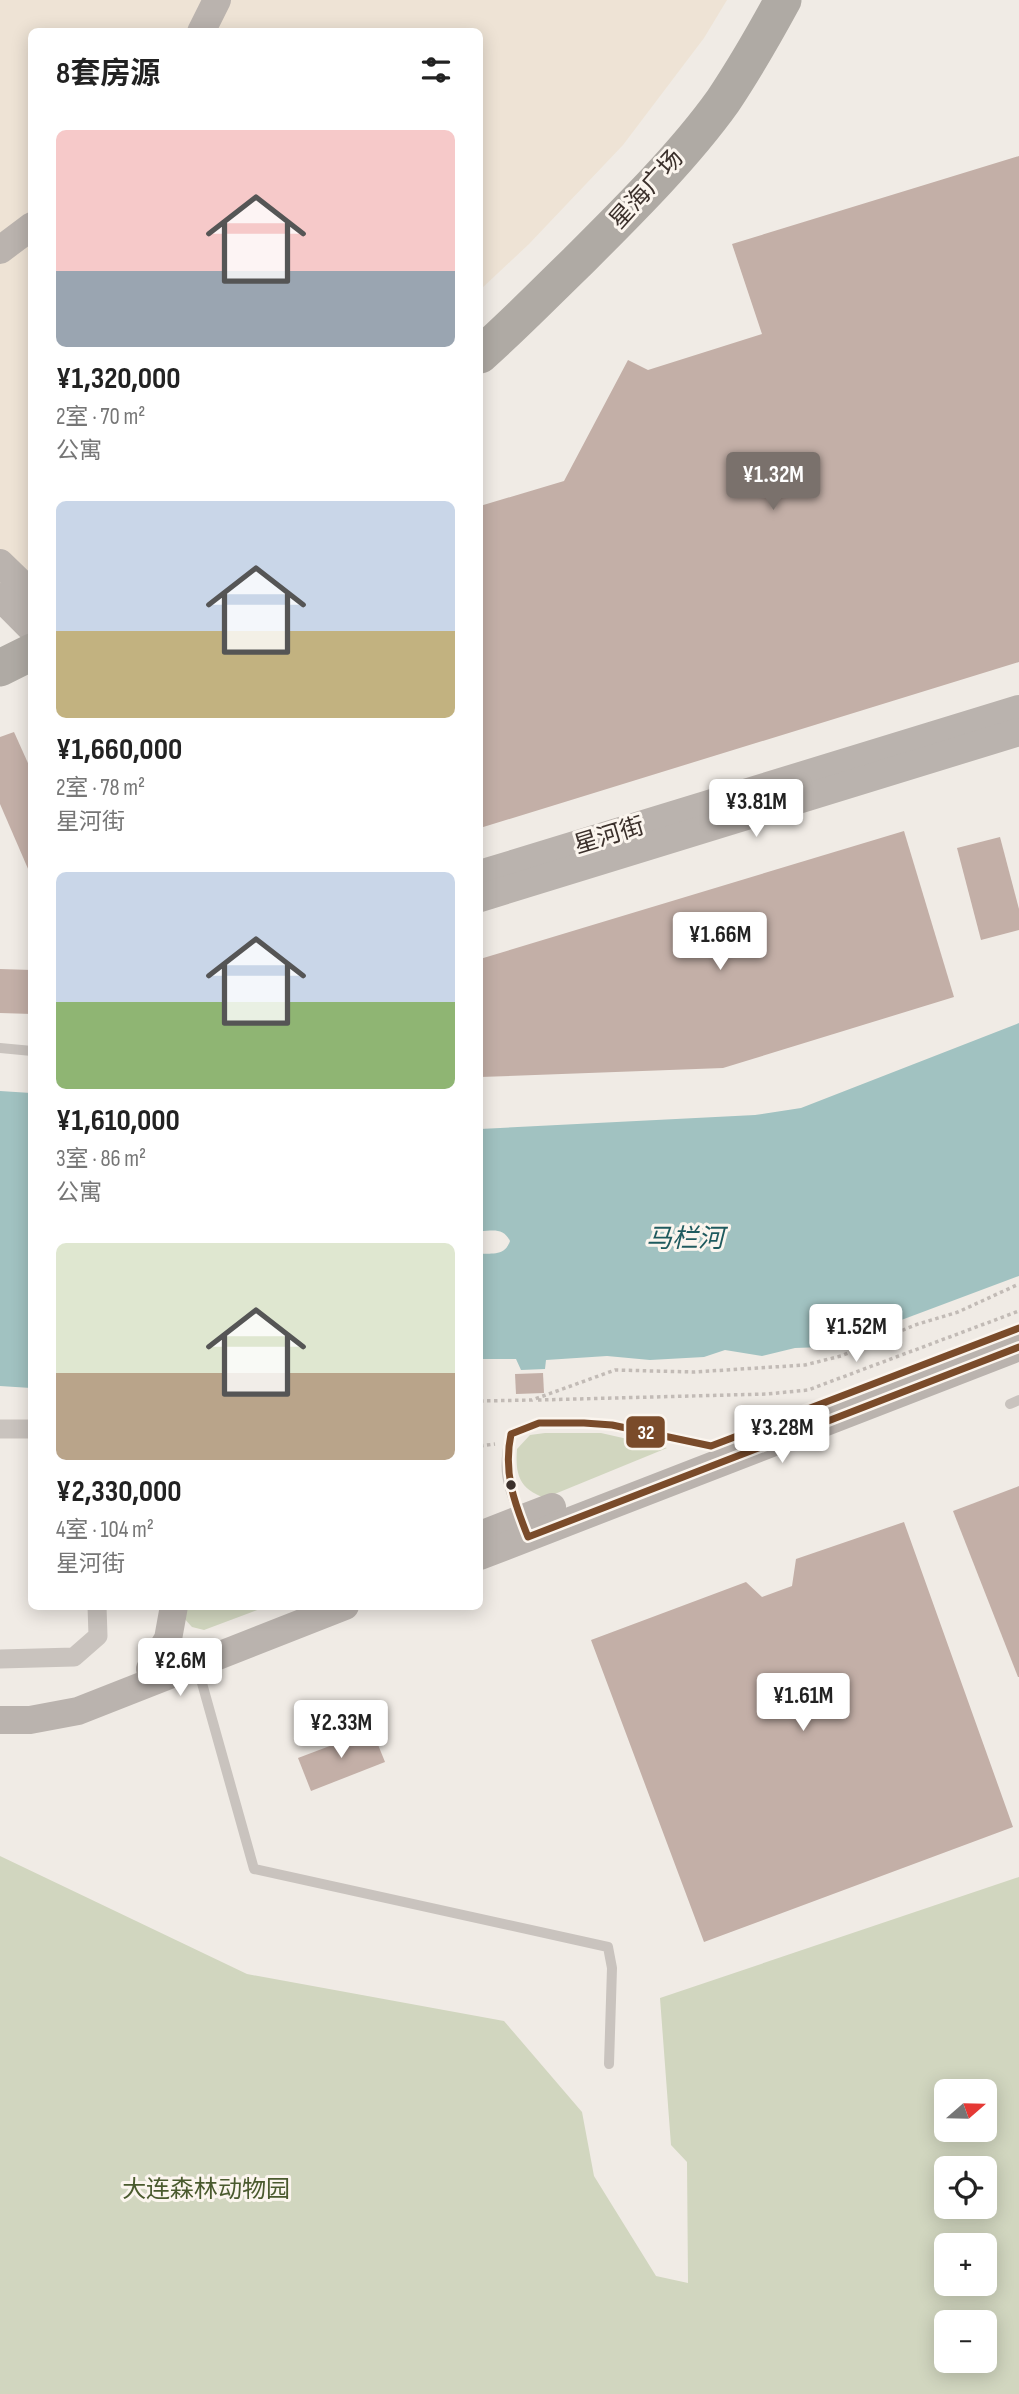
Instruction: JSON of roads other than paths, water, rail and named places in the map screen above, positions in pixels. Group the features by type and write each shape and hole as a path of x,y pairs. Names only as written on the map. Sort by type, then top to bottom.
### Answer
{"highway":[{"name":"星海广场","path":"483,323 579,230 663,139 702,91 737,39 758,0"},
{"name":"星海广场","path":"483,352 596,243 680,152 721,103 756,51 783,0"},
{"path":"0,668 26,629"}],"street":[{"path":"203,28 218,0"},
{"path":"0,250 28,229"},
{"path":"0,563 26,629"},
{"path":"0,597 26,629"},
{"name":"星河街","path":"483,873 1019,709"},
{"name":"星河街","path":"483,897 1019,733"},
{"path":"483,1554 524,1528 711,1446 1019,1328"},
{"path":"483,1535 524,1528 1019,1347"},
{"path":"0,1429 28,1429"},
{"path":"0,1659 74,1657 98,1636 97,1610"},
{"path":"150,1669 168,1639 173,1610"},
{"path":"0,1720 30,1720 78,1711 303,1610"},
{"path":"0,1706 63,1702 150,1669 195,1658 333,1610"}],"lane":[{"path":"0,1048 28,1051"},
{"path":"524,1528 507,1482 505,1458 511,1434 539,1423 612,1426 711,1446"},
{"path":"195,1658 254,1869 608,1947 612,1968 609,2064"}],"water":[{"name":"马栏河","path":"1019,1023 1019,1276 872,1331 853,1331 823,1347 795,1348 762,1356 725,1350 704,1357 650,1360 607,1356 546,1360 545,1369 521,1370 516,1359 483,1359 483,1254 502,1251 510,1241 501,1232 483,1231 483,1129 755,1115 801,1108"},
{"path":"0,1091 28,1093 28,1388 0,1386"}],"park label":[{"name":"大连森林动物园","path":"206,2189"}]}
